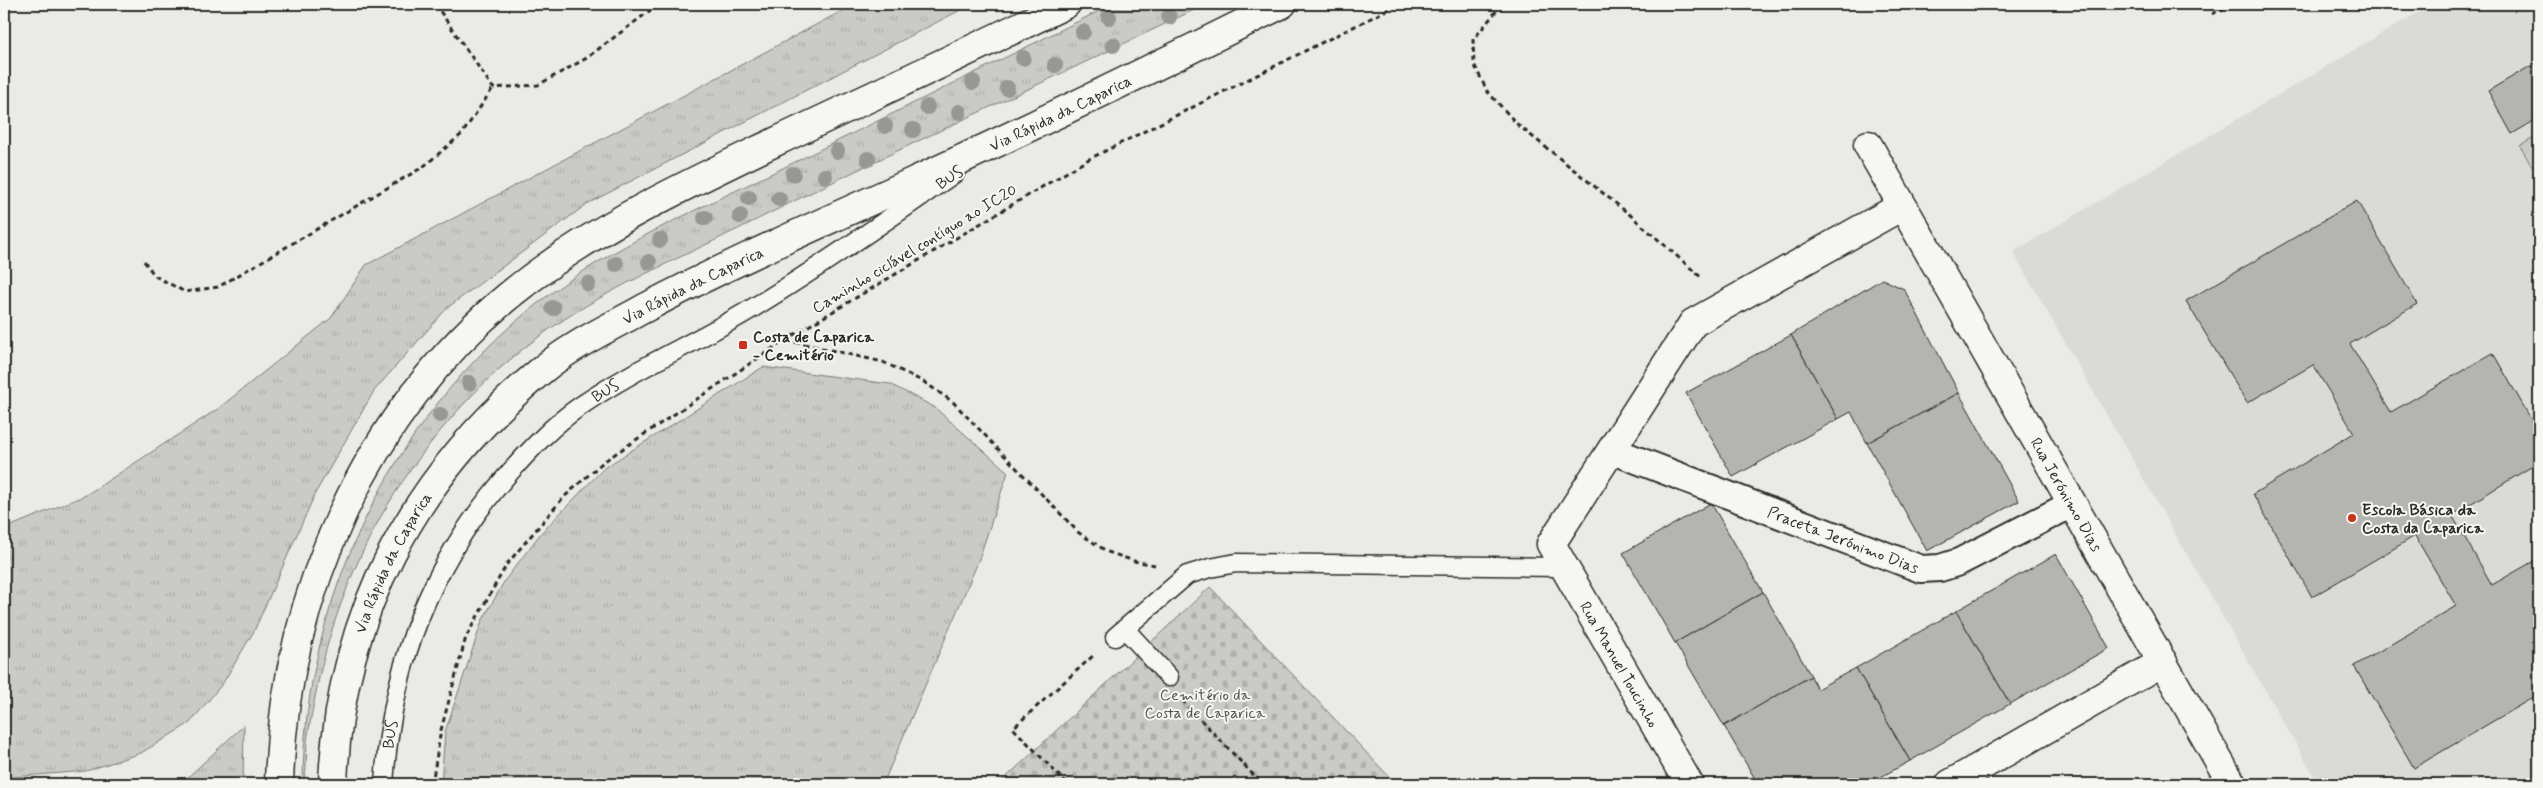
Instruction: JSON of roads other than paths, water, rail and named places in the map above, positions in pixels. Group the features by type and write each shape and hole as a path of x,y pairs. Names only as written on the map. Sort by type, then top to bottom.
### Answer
{"main road":[{"path":"279,784 287,697 294,661 313,587 337,523 374,455 416,392 484,316 513,292 572,250 679,188 1066,4"},
{"name":"Via Rápida da Caparica","path":"333,784 341,707 354,650 365,613 392,550 439,476 470,439 543,369 588,339 668,296 1003,141 1282,4"},
{"name":"Rua Jerónimo Dias","path":"1868,146 2232,784"},
{"path":"1558,555 1611,450 1693,323 1902,206"},
{"name":"Rua Manuel Toucinho","path":"1558,555 1689,784"},
{"path":"1950,784 2163,662"}],"street":[{"name":"Praceta Jerónimo Dias","path":"1611,450 1921,568 1940,568 1959,562 2072,504"}],"lane":[{"name":"BUS","path":"384,784 395,697 403,665 425,604 442,568 474,515 534,445 576,409 606,388 757,306 1003,141"},
{"path":"1169,677 1120,633 1187,575 1236,563 1558,555"}],"place":[{"name":"Costa de Caparica - Cemitério","path":"743,345"},
{"name":"Escola Básica da Costa da Caparica","path":"2352,518"}],"park label":[{"name":"Cemitério da Costa de Caparica","path":"1205,703"}]}
